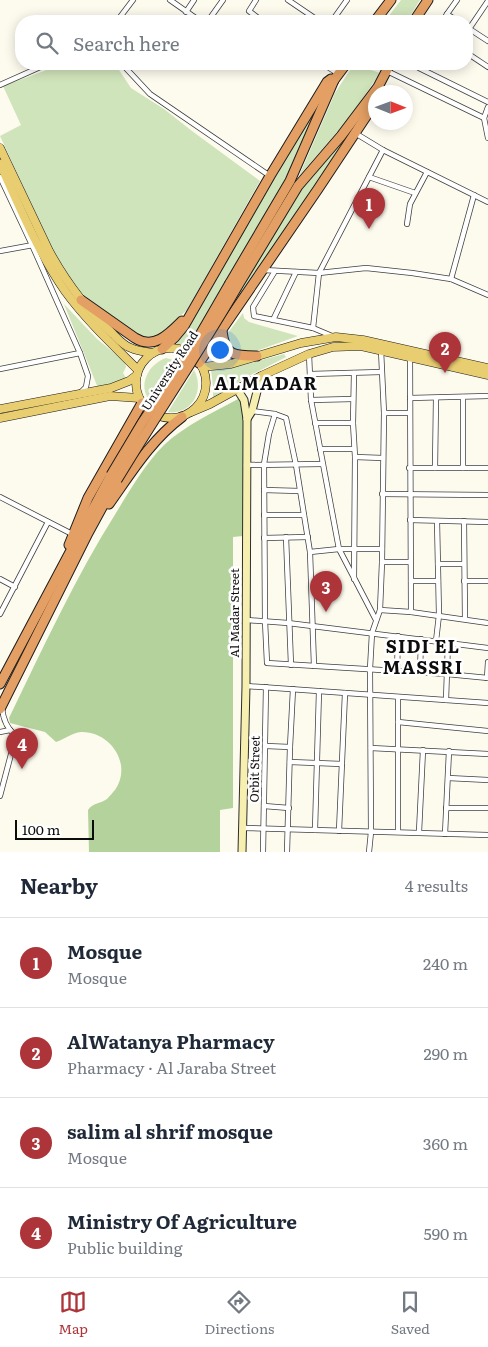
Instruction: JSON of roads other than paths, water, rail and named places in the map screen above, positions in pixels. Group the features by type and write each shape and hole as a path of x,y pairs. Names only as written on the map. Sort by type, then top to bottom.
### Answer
{"highway":[{"path":"418,15 428,0"},
{"path":"378,15 386,2"},
{"name":"University Road","path":"75,535 190,365 290,181 342,70"},
{"name":"University Road","path":"380,85 387,70"},
{"path":"158,351 174,338 197,304 270,176 327,82 337,77"},
{"name":"University Road","path":"233,285 298,186 368,102"},
{"path":"201,365 368,112"},
{"path":"80,300 134,338 149,343 160,340 170,332 197,304"},
{"path":"222,331 223,342 228,351 238,356 257,356"},
{"path":"0,684 62,568 88,498 140,401"},
{"path":"88,533 147,450 170,426 182,417"},
{"name":"University Road","path":"1,708 114,477"}],"main road":[{"path":"0,148 41,248 66,292 102,335 138,373"},
{"path":"0,164 30,221 58,268 80,300 105,327 127,347 137,350 158,351 172,348 183,350 192,355 201,365 205,377 205,392 198,405 191,412"},
{"path":"201,365 232,364 309,341 336,337 362,340 488,368"},
{"path":"158,351 147,357 138,373 136,383 140,401 150,412 160,417 171,419 182,417 210,404 262,376 309,354 333,347 345,346 381,350 488,375"},
{"path":"279,350 290,356 287,365"},
{"path":"0,409 111,388 129,381 138,373"},
{"path":"0,418 110,396 140,401"}],"street":[{"path":"122,15 133,0"},
{"path":"170,0 191,15"},
{"path":"186,12 194,0"},
{"path":"212,15 222,0"},
{"path":"254,15 249,11 256,0"},
{"path":"288,0 310,15"},
{"path":"296,6 300,0"},
{"path":"336,15 347,0"},
{"path":"447,14 457,0"},
{"path":"473,21 488,1"},
{"path":"473,31 488,41"},
{"path":"473,57 488,67"},
{"path":"0,85 34,70"},
{"path":"128,70 150,94 270,176"},
{"path":"329,70 337,77"},
{"path":"392,70 484,118"},
{"path":"422,70 488,102"},
{"path":"488,107 484,118 488,138"},
{"path":"355,133 383,150 488,202"},
{"path":"313,328 319,273 383,150"},
{"path":"408,224 409,209 415,193 427,172"},
{"path":"0,177 80,353 88,376 86,387 78,394"},
{"path":"369,177 415,193"},
{"path":"451,280 474,195"},
{"path":"0,257 0,251 32,245 41,248"},
{"path":"263,270 319,273 366,268 412,272 451,280 488,295"},
{"path":"275,271 253,308 252,312 257,318 313,328 336,337"},
{"path":"273,320 296,272"},
{"path":"369,852 371,832 370,669 372,634 380,610 382,562 384,413 381,350"},
{"path":"0,370 80,353"},
{"path":"309,354 311,400 339,548 376,620"},
{"path":"410,356 411,612"},
{"path":"310,374 381,372"},
{"path":"354,373 354,579"},
{"path":"247,419 252,411 262,376"},
{"name":"Al Madar Street","path":"237,389 244,400 247,419 247,620 242,852"},
{"path":"410,398 488,396"},
{"path":"463,397 463,468"},
{"path":"435,468 436,398"},
{"path":"311,400 353,399"},
{"path":"252,411 275,414 286,418 296,465 310,552 314,666"},
{"path":"384,413 409,413"},
{"path":"275,414 269,434 264,464 266,662 487,678 488,662"},
{"path":"315,423 353,423"},
{"path":"320,449 354,449"},
{"path":"355,457 383,458"},
{"path":"246,465 322,464"},
{"path":"409,468 488,468"},
{"path":"264,490 300,491"},
{"path":"382,494 488,494"},
{"path":"0,497 75,535"},
{"path":"264,515 304,515"},
{"path":"410,520 488,522"},
{"path":"436,521 438,564 436,641"},
{"path":"464,521 465,619"},
{"path":"0,614 48,522"},
{"path":"286,537 291,665"},
{"path":"264,538 308,537"},
{"path":"310,552 339,548 382,549"},
{"path":"382,562 410,562"},
{"path":"438,564 463,564"},
{"path":"0,579 15,587"},
{"path":"410,581 438,581"},
{"path":"464,581 488,581"},
{"path":"380,610 438,615 488,623"},
{"path":"247,620 288,623 488,648"},
{"path":"397,671 398,636"},
{"path":"420,672 421,639"},
{"path":"446,700 448,642"},
{"path":"246,686 488,704"},
{"name":"Orbit Street","path":"263,852 266,687"},
{"path":"287,852 293,689"},
{"path":"315,830 319,691"},
{"path":"339,831 345,693"},
{"path":"398,697 398,832"},
{"path":"0,796 14,744 14,734 3,717 1,708"},
{"path":"398,722 488,731"},
{"path":"0,732 10,730"},
{"path":"266,746 290,747"},
{"path":"371,748 488,754"},
{"path":"418,832 423,750"},
{"path":"445,834 448,751"},
{"path":"290,762 342,764"},
{"path":"448,778 488,780"},
{"path":"264,806 289,808"},
{"path":"446,808 488,808"},
{"path":"243,828 488,835"}],"place":[{"name":"Mosque","path":"369,229"},
{"name":"AlWatanya Pharmacy","path":"445,373"},
{"name":"salim al shrif mosque","path":"326,612"},
{"name":"Ministry Of Agriculture","path":"22,769"}],"district":[{"name":"ALMADAR","path":"266,384"},
{"name":"SIDI EL MASSRI","path":"423,658"}]}
